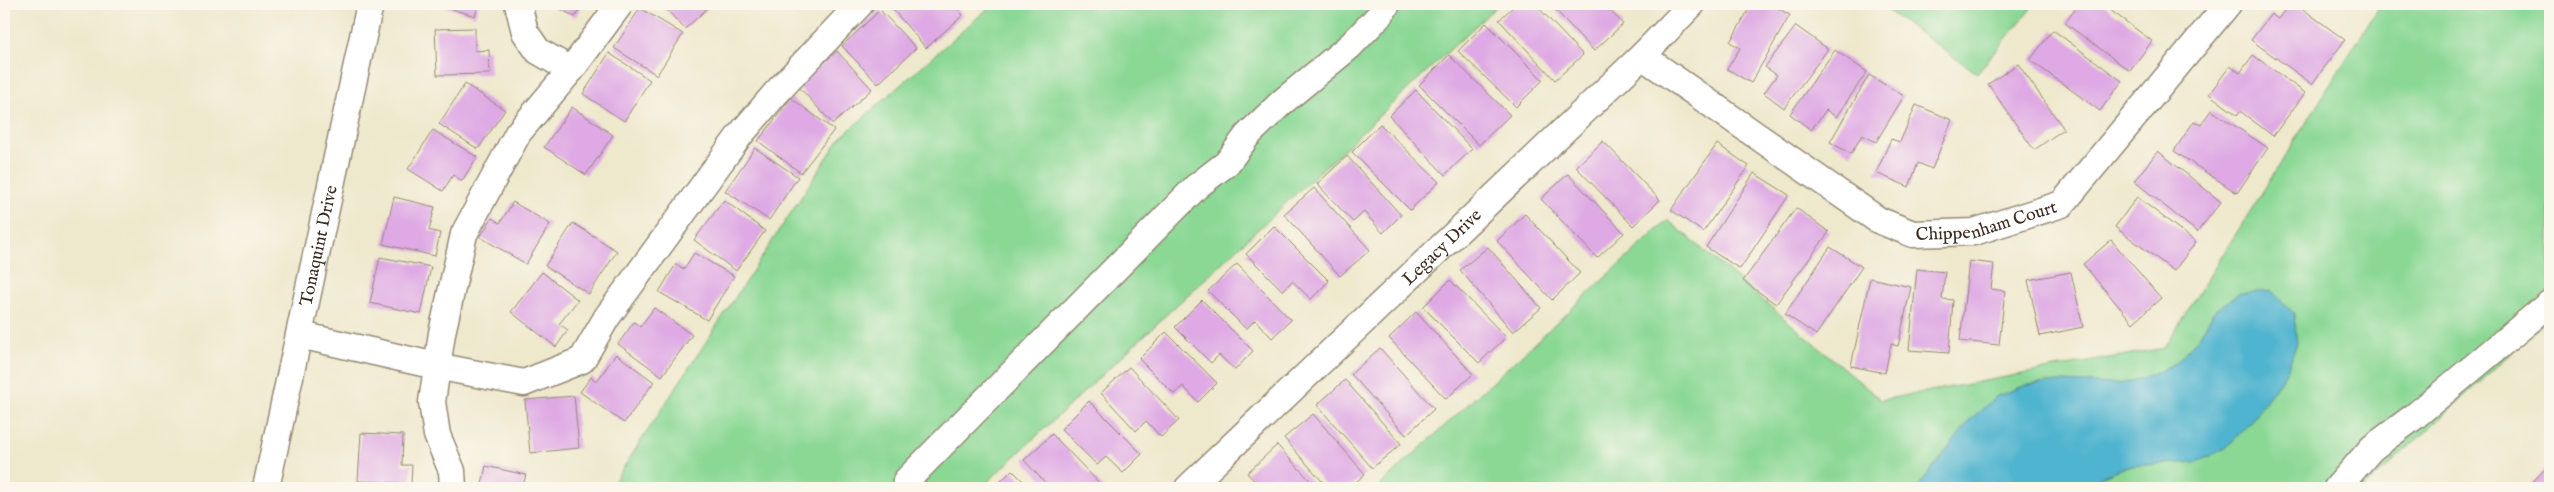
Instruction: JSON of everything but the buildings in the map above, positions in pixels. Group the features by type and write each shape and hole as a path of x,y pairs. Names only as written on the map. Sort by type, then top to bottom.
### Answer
{"street":[{"name":"Tonaquint Drive","path":"266,488 370,4"},
{"path":"518,4 525,32 538,51 570,70"},
{"path":"453,488 452,471 437,435 432,402 436,366 464,234 518,133 570,70 620,4"},
{"path":"300,335 436,366 524,383 582,360 607,317 740,134 776,92 860,4"},
{"path":"905,488 906,481 1197,186 1227,163 1247,136 1281,103 1350,46 1380,15 1387,4"},
{"name":"Legacy Drive","path":"1188,488 1642,56 1692,4"},
{"name":"Chippenham Court","path":"1642,56 1878,220 1913,234 1974,232 2062,204 2228,4"},
{"path":"2337,488 2372,448 2415,416 2550,303"}],"green space":[{"path":"993,4 1499,4 981,488 610,488 840,138"},
{"path":"1878,4 2035,4 1977,73"},
{"path":"2381,4 2550,4 2550,317 2364,488 2086,488 2098,478 2128,466 2164,464 2248,425 2286,373 2240,293 2215,310 2199,337 2177,362 2150,376 2120,384 2059,382 2027,385 1997,396 1972,418 1917,488 1377,488 1668,220 1881,400 2164,348"}],"water":[{"path":"2272,291 2294,313 2297,343 2286,373 2248,425 2226,448 2198,462 2128,466 2098,478 2086,488 1917,488 1972,418 1997,396 2027,385 2059,382 2120,384 2150,376 2177,362 2199,337 2215,310 2240,293"}]}
